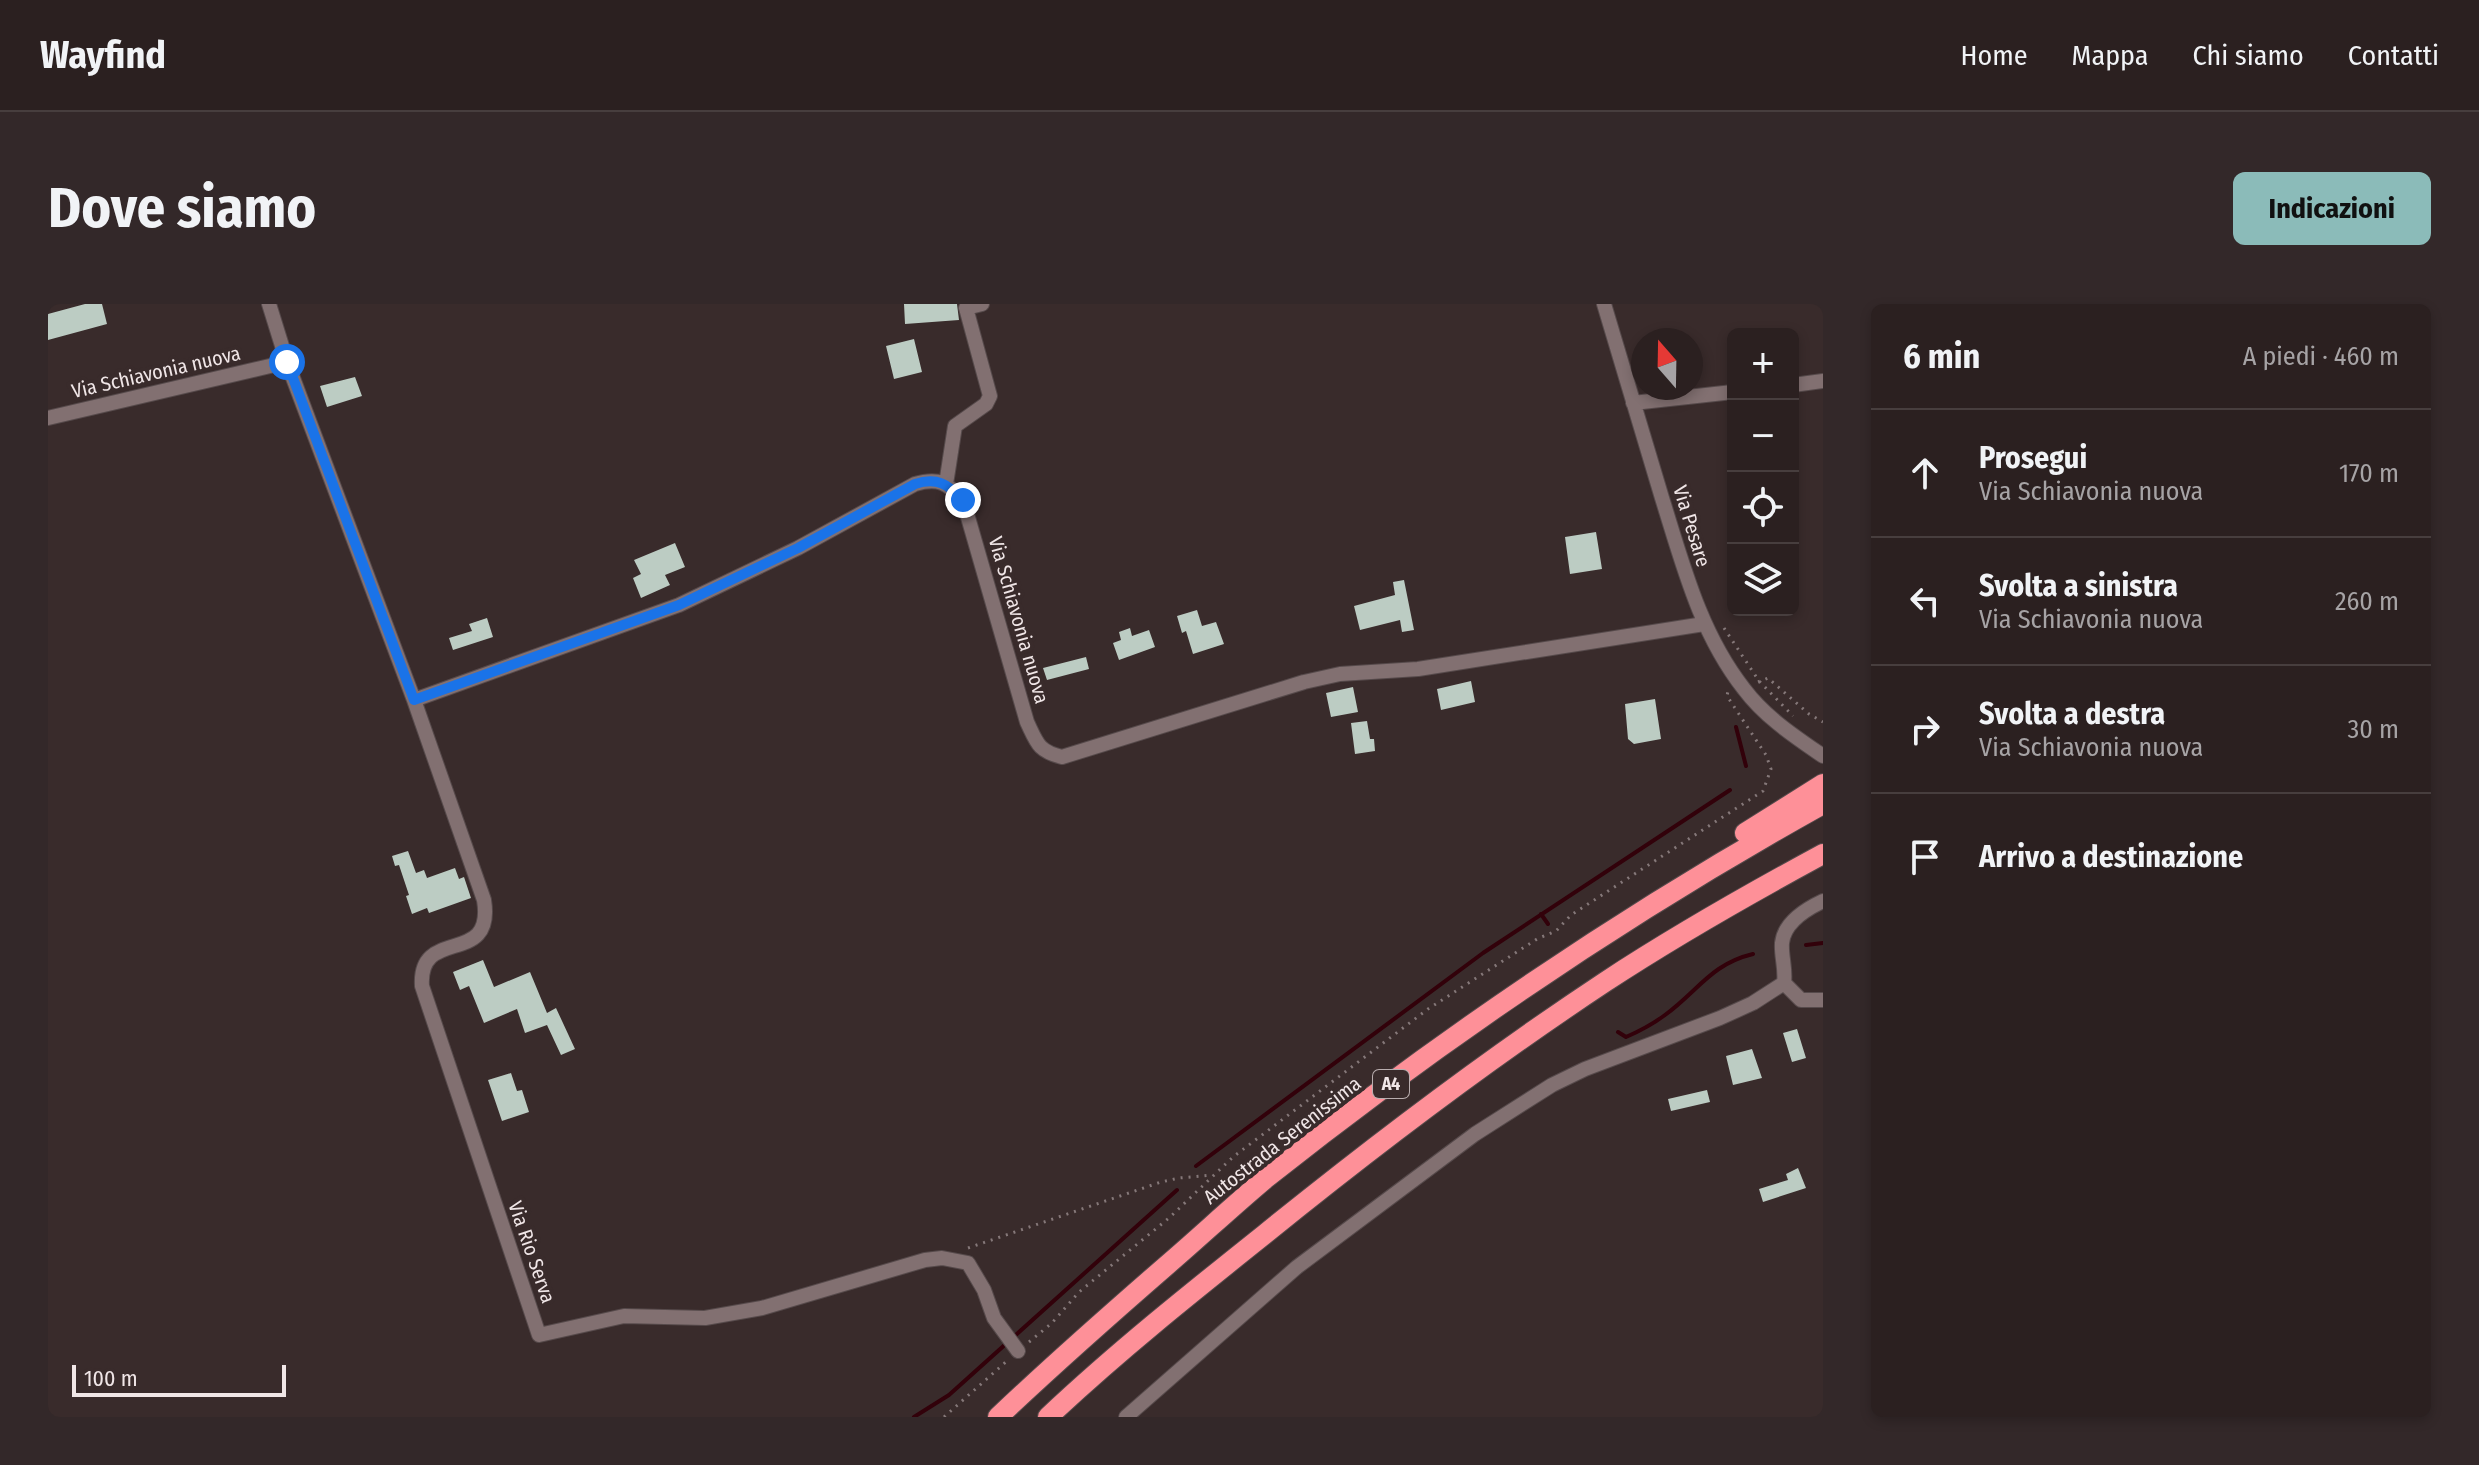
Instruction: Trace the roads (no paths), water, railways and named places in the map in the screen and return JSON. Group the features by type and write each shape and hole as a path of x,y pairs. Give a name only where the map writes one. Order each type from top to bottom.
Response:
{"highway":[{"path":"1602,937 1646,896 1823,784"},
{"name":"Autostrada Serenissima","path":"998,1417 1060,1358 1263,1181 1472,1024 1602,937 1823,804"},
{"name":"A4","path":"1048,1417 1169,1311 1364,1154 1443,1095 1592,991 1674,939 1823,854"},
{"path":"1674,939 1714,930 1823,869"}],"street":[{"path":"269,304 287,362 414,700 679,605 798,548 915,484 928,480 946,484 955,426 986,404 990,396 966,308 982,304"},
{"name":"Via Pesare","path":"1604,304 1687,579 1704,624 1745,690 1785,729 1823,756"},
{"name":"Via Schiavonia nuova","path":"48,418 287,362"},
{"path":"1799,384 1823,381"},
{"path":"1633,403 1727,393"},
{"name":"Via Schiavonia nuova","path":"946,484 963,500 1027,722 1037,744 1047,753 1062,757 1304,682 1340,674 1418,669 1704,624"},
{"name":"Via Rio Serva","path":"414,700 484,900 487,918 483,929 473,940 438,951 426,959 421,972 422,986 539,1335 624,1316 705,1318 762,1308 925,1260 957,1259 968,1263 984,1290 994,1318 1016,1348"},
{"path":"1823,901 1794,919 1782,942 1784,983 1801,1000 1823,1000"},
{"path":"1126,1417 1297,1267 1475,1134 1563,1079 1720,1018 1753,1003 1784,983"}],"waterway":[{"path":"1736,727 1746,766"},
{"path":"1196,1166 1483,953 1730,790"},
{"path":"1541,914 1548,924"},
{"path":"1806,945 1823,943"},
{"path":"1618,1032 1626,1037 1646,1027 1677,1006 1715,971 1753,954"},
{"path":"914,1417 949,1395 1177,1190"}]}
